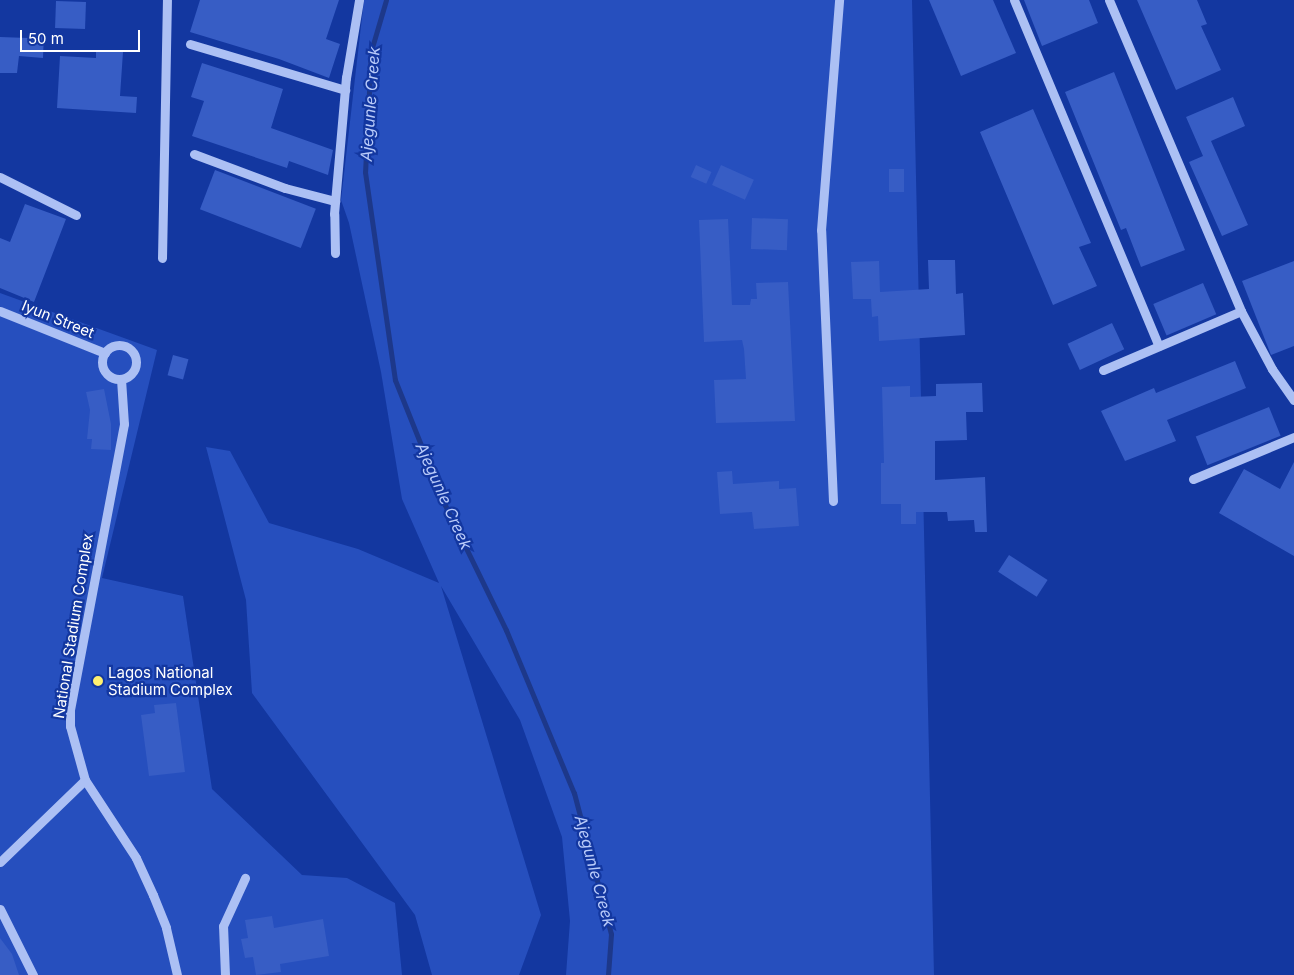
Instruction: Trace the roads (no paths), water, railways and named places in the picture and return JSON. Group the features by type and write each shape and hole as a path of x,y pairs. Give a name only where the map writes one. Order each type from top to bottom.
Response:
{"street":[{"path":"162,258 167,0"},
{"path":"335,253 335,202 345,90 359,0"},
{"path":"833,502 821,230 839,0"},
{"path":"1014,0 1159,346"},
{"path":"1109,0 1241,311 1263,354 1294,400"},
{"path":"190,44 345,90"},
{"path":"194,154 285,188 335,202"},
{"path":"0,177 76,214"},
{"name":"Iyun Street","path":"0,311 105,353"},
{"path":"1103,370 1241,311"},
{"path":"118,346 132,351 136,366 130,375 121,379 110,377 103,369 105,353 118,346"},
{"name":"National Stadium Complex","path":"121,379 124,424 70,710 75,755 85,780 136,858 166,928 178,975"},
{"path":"1193,479 1294,437"},
{"path":"0,862 85,780"},
{"path":"225,975 222,926 246,878"},
{"path":"0,910 33,975"}],"waterway":[{"name":"Ajegunle Creek","path":"386,0 371,51 365,172 395,380 445,505 506,630 574,793 611,934 608,975"}],"place":[{"name":"Lagos National Stadium Complex","path":"98,681"}]}
